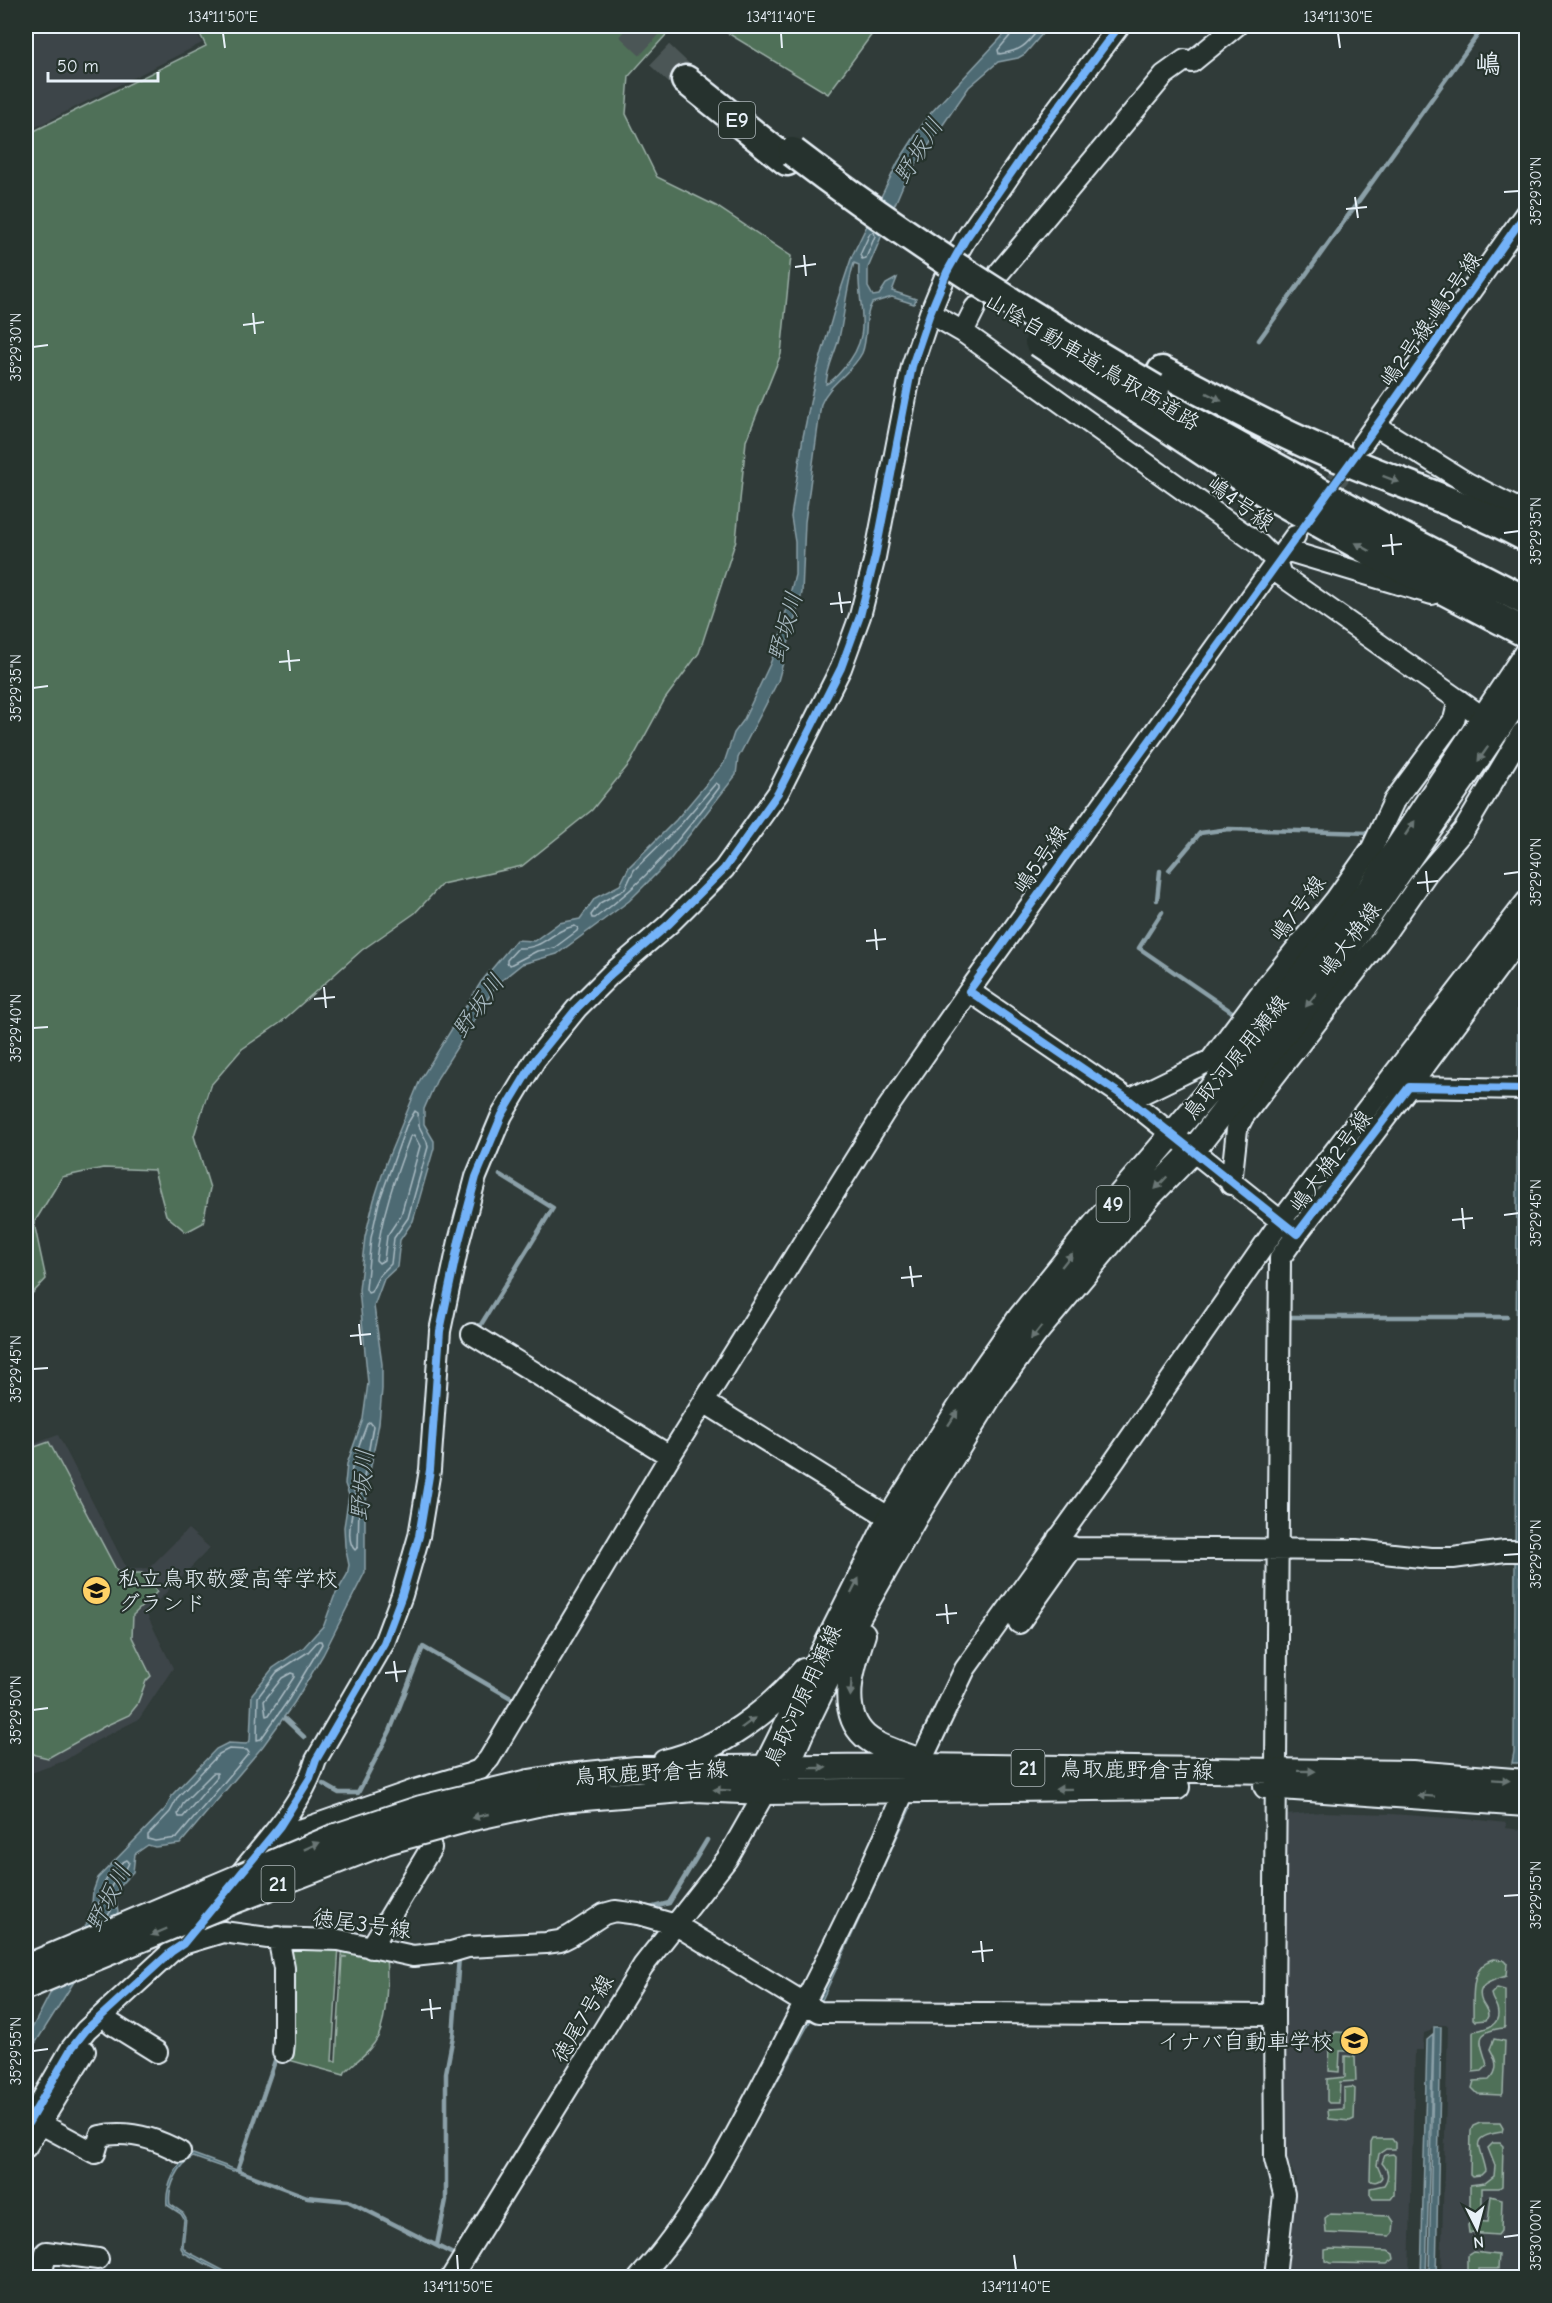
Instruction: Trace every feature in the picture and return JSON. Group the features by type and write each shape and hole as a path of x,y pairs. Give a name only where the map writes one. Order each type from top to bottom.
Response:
{"highway":[{"name":"E9","path":"691,74 790,156 866,211"},
{"path":"866,211 1056,316 1151,392 1265,492 1379,556 1527,601"},
{"path":"866,211 904,252 923,265 1151,392 1296,439 1493,519 1527,537"},
{"path":"1504,593 1527,633"}],"main road":[{"name":"鳥取河原用瀬線","path":"1509,727 1527,654"},
{"name":"鳥取河原用瀬線","path":"772,1776 822,1651 890,1518 983,1371 1020,1318 1098,1221 1182,1144 1319,989 1509,727 1527,688"},
{"name":"鳥取河原用瀬線","path":"772,1776 883,1572 996,1386 1035,1334 1150,1195 1182,1144"},
{"path":"883,1572 853,1665 850,1707 857,1727 865,1736 894,1752 930,1764"},
{"path":"636,1769 688,1755 720,1742 737,1732 789,1688 822,1651"},
{"name":"鳥取鹿野倉吉線","path":"26,1967 333,1837 421,1808 533,1793 571,1799 692,1789 772,1776 930,1764 1160,1771 1276,1778 1527,1804"},
{"name":"鳥取鹿野倉吉線","path":"26,1988 238,1900 386,1842 473,1818 533,1793 560,1777 636,1769 772,1776 904,1791 1412,1773 1527,1782"}],"street":[{"path":"26,2147 33,2126 71,2049 86,2030 171,1952 183,1944 280,1826 310,1778 316,1760 384,1643 402,1595 419,1536 430,1470 440,1331 456,1252 476,1177 502,1115 534,1060 577,1008 611,974 669,924 724,868 783,784 841,668 860,616 875,557 912,366 947,272 964,240 1034,140 1119,26"},
{"path":"999,273 1164,75 1185,60 1192,62 1236,26"},
{"name":"嶋2号線;嶋5号線","path":"1362,444 1527,213"},
{"path":"963,332 975,308"},
{"name":"嶋4号線","path":"930,313 963,332 1260,545 1286,549 1281,575 1459,700 1509,727"},
{"path":"1376,426 1467,483 1527,513"},
{"path":"1286,549 1504,593"},
{"name":"嶋5号線","path":"271,1836 306,1828 469,1774 479,1770 489,1760 670,1456 884,1113 1286,549"},
{"name":"嶋7号線","path":"1129,1100 1211,1060 1336,899 1372,848 1394,801 1454,720 1459,700"},
{"name":"嶋大桷線","path":"1232,1184 1237,1129 1243,1117 1384,935 1427,873 1464,830 1509,727"},
{"path":"1019,1623 1066,1543 1281,1221 1527,902"},
{"name":"嶋大桷2号線","path":"1182,1144 1297,1234 1527,930"},
{"path":"969,991 1129,1100 1182,1144"},
{"path":"1409,1087 1527,1089"},
{"path":"1275,2277 1284,2194 1275,2159 1274,2015 1280,1258 1297,1234"},
{"path":"472,1334 670,1456"},
{"path":"704,1402 890,1518"},
{"path":"1066,1543 1279,1550 1356,1550 1430,1558 1527,1551"},
{"path":"930,1764 965,1669 1066,1543"},
{"name":"徳尾7号線","path":"451,2277 643,1966 727,1859 772,1776"},
{"path":"371,1948 431,1848 415,1790"},
{"path":"639,2277 681,2226 705,2188 805,2005 904,1791"},
{"name":"徳尾3号線","path":"183,1944 223,1932 278,1938 339,1940 413,1956 451,1952 468,1947 546,1943 570,1936 604,1914 615,1911 638,1914 676,1925 805,2005 819,2012 831,2014 1274,2015"},
{"path":"278,1938 284,1968 283,2052"},
{"path":"33,2126 87,2049 178,1958 183,1944"},
{"path":"112,2024 156,2052"},
{"path":"33,2126 96,2153 100,2136 114,2133 141,2136 161,2142 180,2152"},
{"path":"41,2277 46,2252 98,2259"}],"shaded area":[{"path":"26,26 193,26 202,43 26,132"},
{"name":"私立鳥取敬愛高等学校 グランド","path":"58,1435 127,1569 149,1568 188,1529 210,1548 146,1613 173,1668 139,1719 96,1741 64,1761 26,1775 26,1447"},
{"name":"イナバ自動車学校","path":"1322,1812 1478,1820 1507,1823 1506,1828 1521,1830 1523,1825 1526,1826 1526,2277 1441,2277 1448,2027 1435,2025 1430,2031 1424,2033 1423,2050 1415,2050 1409,2277 1285,2277 1296,2179 1284,2153 1286,1815"}],"green space":[{"path":"196,26 674,26 629,76 626,114 657,177 716,206 791,256 781,354 746,441 736,540 699,653 665,699 630,763 592,810 522,866 442,884 415,913 362,950 280,1023 242,1049 210,1086 194,1136 210,1188 203,1223 186,1232 166,1215 154,1170 103,1168 62,1177 34,1223 46,1279 26,1300 26,135 206,46"},
{"path":"716,26 878,26 828,94"},
{"name":"私立鳥取敬愛高等学校 グランド","path":"49,1442 118,1573 142,1573 157,1592 133,1615 132,1637 151,1676 146,1681 137,1705 129,1715 48,1758 26,1750 26,1450"},
{"path":"283,1942 339,1945 332,2061 336,2061 342,1957 347,1957 342,1956 343,1946 386,1957 386,1998 381,2029 371,2047 344,2075 285,2059"},
{"path":"1494,1959 1504,1960 1507,1963 1506,1976 1483,1986 1480,1996 1488,2016 1486,2020 1475,2021 1473,2019 1473,1993 1476,1976 1486,1963"},
{"path":"1497,1988 1505,1990 1505,2026 1486,2033 1482,2037 1487,2066 1482,2071 1473,2072 1473,2033 1495,2022 1498,2014 1491,1994"},
{"path":"1336,2032 1354,2035 1356,2048 1353,2051 1340,2051 1339,2072 1329,2071 1330,2038"},
{"path":"1494,2039 1505,2041 1503,2093 1501,2095 1478,2094 1472,2088 1474,2081 1489,2080 1495,2072 1495,2061 1490,2049"},
{"path":"1345,2056 1355,2057 1356,2081 1340,2082 1339,2103 1329,2103 1327,2101 1327,2079 1345,2077"},
{"path":"1344,2088 1355,2089 1354,2119 1350,2121 1329,2119 1328,2110 1344,2109"},
{"path":"1480,2123 1500,2123 1503,2128 1502,2132 1491,2134 1480,2140 1478,2144 1485,2171 1481,2175 1472,2176 1470,2174 1471,2130 1473,2126"},
{"path":"1373,2139 1392,2139 1395,2143 1395,2149 1386,2149 1379,2154 1377,2165 1382,2177 1375,2182 1370,2180"},
{"path":"1493,2143 1500,2143 1503,2146 1502,2186 1482,2188 1482,2211 1470,2212 1470,2185 1485,2183 1494,2176 1495,2166 1488,2148"},
{"path":"1385,2155 1395,2156 1394,2195 1391,2199 1373,2199 1370,2188 1384,2185 1388,2176 1382,2163"},
{"path":"1491,2196 1502,2199 1501,2231 1498,2235 1469,2233 1468,2225 1471,2221 1488,2222"},
{"path":"1330,2214 1390,2216 1394,2222 1393,2233 1390,2236 1326,2233 1325,2218"},
{"path":"1325,2250 1388,2251 1393,2254 1394,2259 1387,2264 1330,2263 1325,2261"},
{"path":"1473,2252 1499,2255 1498,2269 1479,2269 1479,2277 1467,2277 1467,2256"}],"water":[{"name":"野坂川","path":"1012,26 1049,26 1025,54 1018,58 998,62 969,87 906,178 868,268 868,287 873,296 879,295 886,284 897,278 892,291 916,299 914,304 892,297 872,303 862,353 829,390 821,404 805,522 802,593 778,681 738,758 736,775 669,861 629,901 557,954 522,964 497,984 438,1077 424,1109 424,1124 434,1141 434,1148 413,1221 400,1240 397,1267 384,1279 374,1306 382,1364 382,1389 365,1512 365,1572 323,1655 294,1703 263,1746 180,1844 155,1847 148,1845 135,1854 133,1872 118,1889 116,1899 118,1912 26,2058 26,2040 91,1915 93,1892 98,1878 166,1808 173,1794 216,1749 228,1743 246,1744 250,1740 252,1694 273,1668 304,1647 324,1625 334,1597 347,1575 349,1565 344,1527 349,1495 345,1484 347,1464 363,1419 368,1383 359,1290 365,1237 386,1163 420,1080 481,982 516,940 534,941 559,923 580,919 595,898 620,885 629,867 676,820 724,763 734,733 743,721 770,664 783,629 795,575 795,542 791,517 803,437 816,374 837,301 852,256 898,162 928,116","holes":["854,263 859,265 862,319 859,343 843,369 826,384 829,366 839,338 851,272"]},
{"path":"1523,948 1522,1076 1526,1077 1526,1080 1522,1080 1520,1763 1512,1763 1514,1752 1518,1006 1519,951"},
{"path":"904,1809 910,1809 823,1998 707,2209 679,2248 654,2277 646,2278"},
{"path":"1434,2027 1441,2027 1436,2277 1429,2278"},
{"path":"1433,2035 1426,2277 1421,2278 1427,2040"},
{"path":"193,2154 237,2170 233,2171 193,2157 183,2165 170,2191 170,2204 186,2218 183,2247 186,2251 230,2274 231,2277 184,2253 181,2248 184,2219 181,2214 167,2205 168,2191 173,2176 181,2163"}],"waterway":[{"path":"1259,340 1484,26"},
{"path":"1169,870 1200,833 1229,829 1369,833 1372,829"},
{"path":"1157,900 1160,871"},
{"path":"1162,912 1139,948 1235,1014 1234,1016"},
{"path":"477,1331 553,1208 500,1175"},
{"path":"1291,1317 1507,1317"},
{"path":"323,1784 339,1793 358,1793 390,1731 423,1647 516,1701"},
{"path":"285,1719 304,1737"},
{"path":"650,1908 669,1903 707,1840"},
{"path":"437,2245 446,2200 446,2073 453,2036 459,1957"},
{"path":"238,2169 277,2055"},
{"path":"239,2171 307,2197 348,2201 451,2253"}],"tunnel":[{"path":"629,26 686,80"},
{"path":"1318,505 1356,454"}],"cycle path":[{"path":"26,2127 71,2049 86,2030 171,1952 183,1944 280,1826 310,1778 316,1760 384,1643 402,1595 419,1536 430,1470 440,1331 459,1241 476,1177 502,1115 535,1060 577,1008 611,974 669,924 724,869 778,793 841,668 860,616 875,557 912,366 947,272 965,240 1034,140 1119,26"},
{"path":"1526,213 1385,414 969,991 1129,1100 1297,1234 1409,1087 1526,1089"}],"place":[{"name":"私立鳥取敬愛高等学校 グランド","path":"97,1591"},
{"name":"イナバ自動車学校","path":"1354,2041"}],"district":[{"name":"嶋","path":"1488,64"}]}
